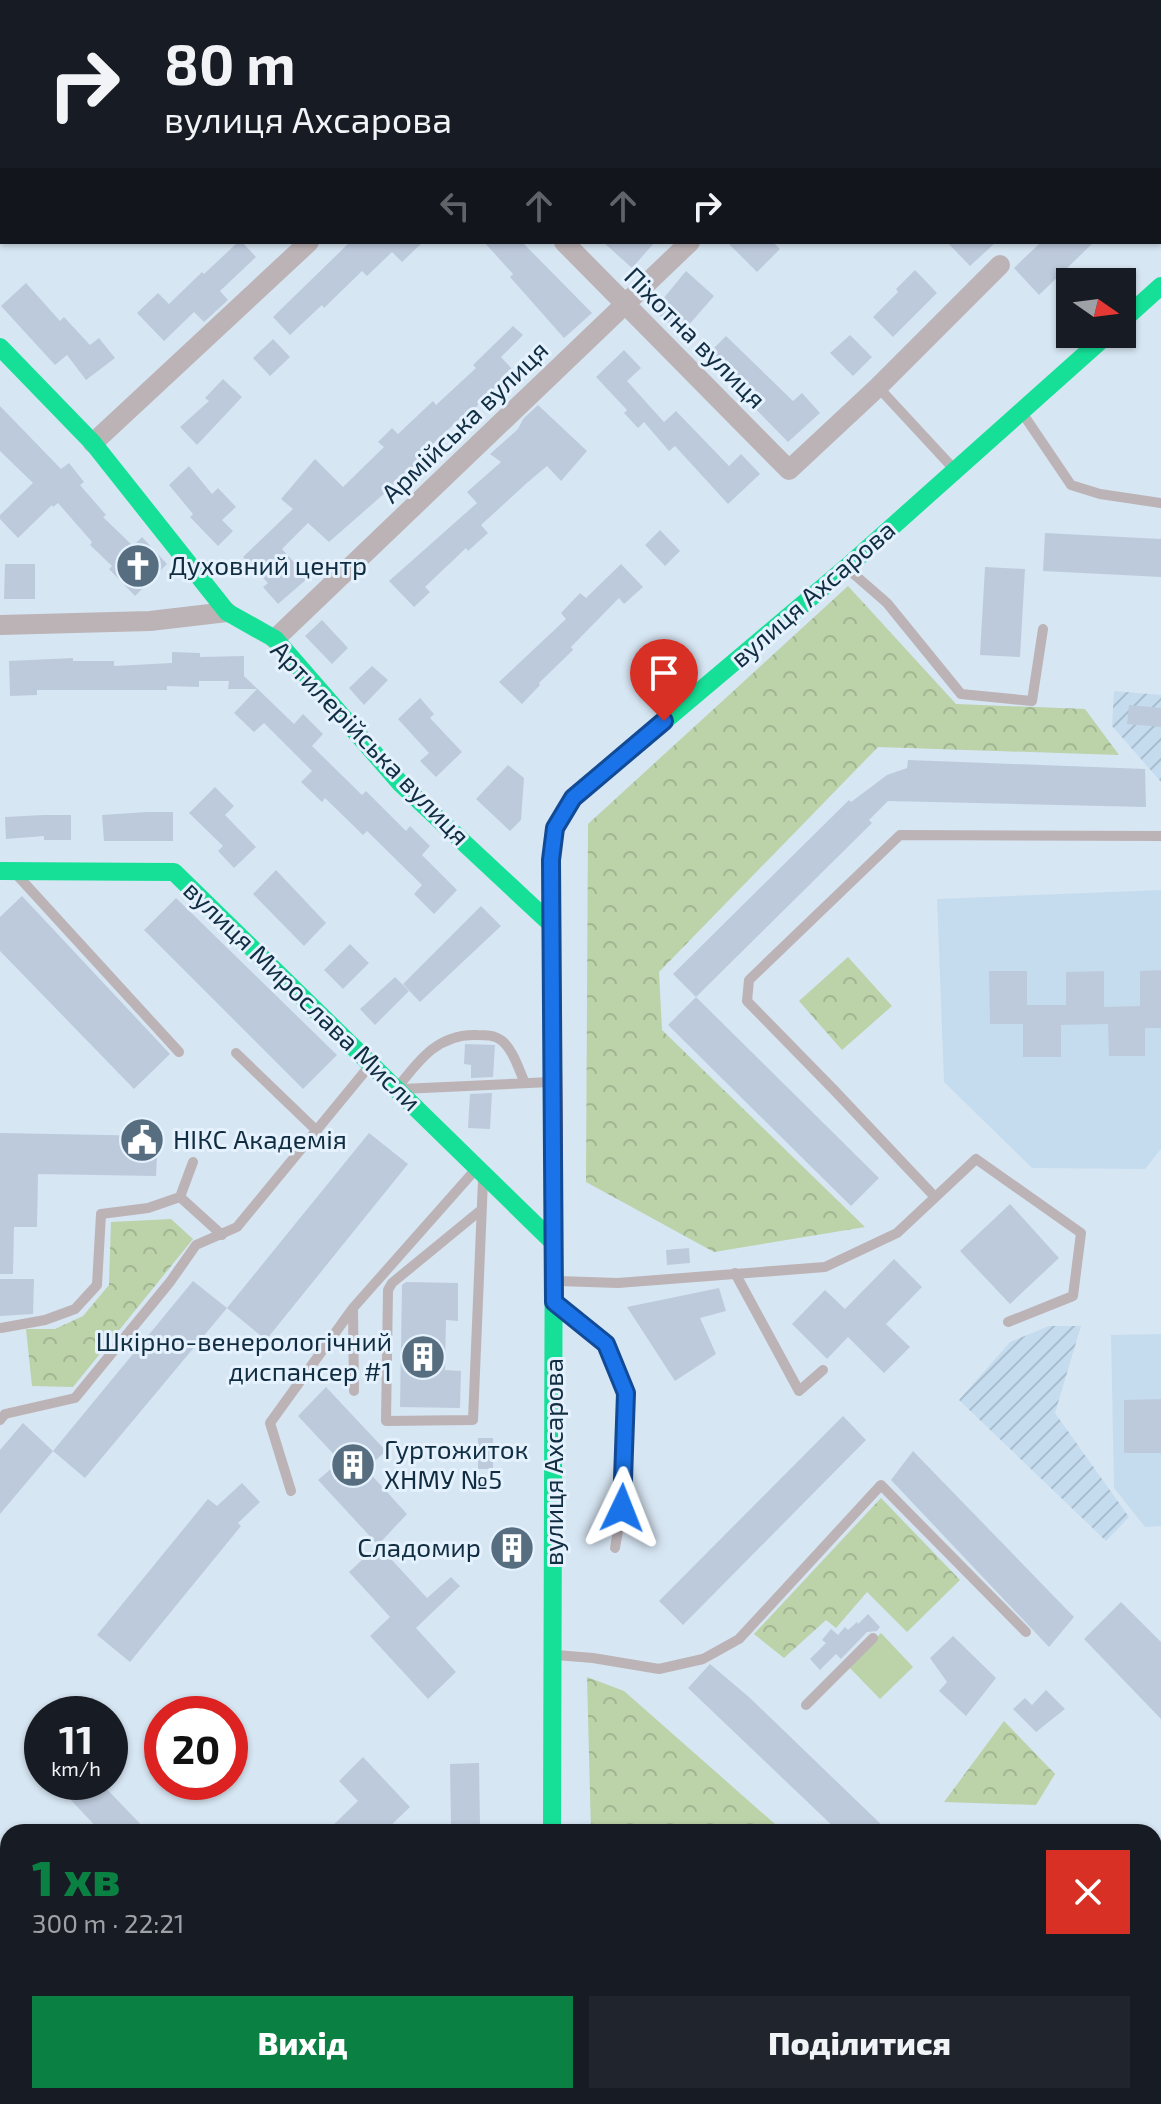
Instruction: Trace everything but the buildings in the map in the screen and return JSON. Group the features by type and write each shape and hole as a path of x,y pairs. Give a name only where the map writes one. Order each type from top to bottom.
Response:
{"street":[{"path":"93,443 307,244"},
{"name":"Піхотна вулиця","path":"566,244 789,470 878,387"},
{"name":"Армійська вулиця","path":"275,639 688,244"},
{"path":"878,387 1000,265"},
{"path":"1136,308 1161,286"},
{"name":"Артилерійська вулиця","path":"0,347 93,443 227,612 275,639 401,784 551,924"},
{"name":"вулиця Ахсарова","path":"552,1824 554,1243 551,860 555,828 573,798 847,567 1092,348"},
{"path":"0,625 150,621 227,612"},
{"name":"вулиця Мирослава Мисли","path":"7,871 174,872 554,1243"}],"lane":[{"path":"878,387 955,470"},
{"path":"1021,411 1071,485 1100,494 1161,503"},
{"path":"847,567 887,603 961,694 1032,701 1043,629"},
{"path":"935,1197 747,1001 749,980 900,835 1161,836"},
{"path":"7,871 179,1052"},
{"path":"397,1089 423,1055 446,1040 466,1034 493,1036 504,1042 525,1083"},
{"path":"236,1053 317,1131"},
{"path":"0,1420 5,1414 75,1398 170,1282 196,1245 237,1227 372,1063"},
{"path":"397,1089 552,1082"},
{"path":"554,1281 618,1283 825,1267 897,1233 976,1159 1081,1233 1073,1296 1008,1322"},
{"path":"180,1197 193,1162"},
{"path":"480,1170 481,1210 473,1420 386,1421 388,1290 392,1283 481,1210"},
{"path":"291,1491 270,1423 353,1308 480,1170"},
{"path":"180,1197 222,1235"},
{"path":"0,1328 45,1320 75,1309 97,1285 101,1214 148,1208 180,1197"},
{"path":"735,1273 799,1391 823,1370"},
{"path":"554,1302 606,1344 626,1393 622,1508 615,1548"},
{"path":"353,1308 354,1391"},
{"path":"554,1655 659,1669 703,1659 739,1639 881,1485 1026,1632"},
{"path":"806,1705 873,1638"}],"shaded area":[{"path":"1114,691 1161,695 1161,782 1112,726"},
{"path":"1161,890 1161,1149 1145,1169 1032,1168 944,1082 937,899"},
{"path":"1049,1326 1081,1326 1055,1413 1129,1517 1106,1541 959,1400 1010,1342"},
{"path":"1161,1334 1161,1526 1145,1527 1114,1488 1111,1335"}],"green space":[{"path":"848,586 956,704 1085,709 1119,755 878,747 659,972 662,1030 865,1227 714,1252 586,1182 588,824"},
{"path":"848,957 892,1006 842,1050 799,1001"},
{"path":"171,1219 193,1239 73,1387 32,1386 26,1329 55,1329 83,1316 109,1285 111,1222"},
{"path":"881,1498 960,1580 907,1632 867,1592 836,1628 826,1620 784,1658 754,1634"},
{"path":"881,1633 913,1667 880,1699 848,1666"},
{"path":"587,1677 624,1691 775,1824 591,1824"},
{"path":"1004,1721 1055,1774 1036,1805 944,1802"}],"traffic: fast":[{"path":"1136,308 1161,286"},
{"path":"0,347 93,443 227,612 275,639 401,784 551,924"},
{"path":"552,972 551,860 555,828 573,798 847,567 1092,348"},
{"path":"0,871 174,872 554,1243"},
{"path":"552,1824 554,1166"}],"traffic: jam":[{"path":"552,972 554,1166"}],"place":[{"name":"Духовний центр","path":"138,566"},
{"name":"НІКС Академія","path":"142,1140"},
{"name":"Шкірно-венерологічний диспансер #1","path":"423,1357"},
{"name":"Гуртожиток ХНМУ №5","path":"353,1465"},
{"name":"Сладомир","path":"512,1548"}],"route":[{"path":"622,1508 626,1393 606,1344 554,1302 551,860 555,828 573,798 664,721"}]}
